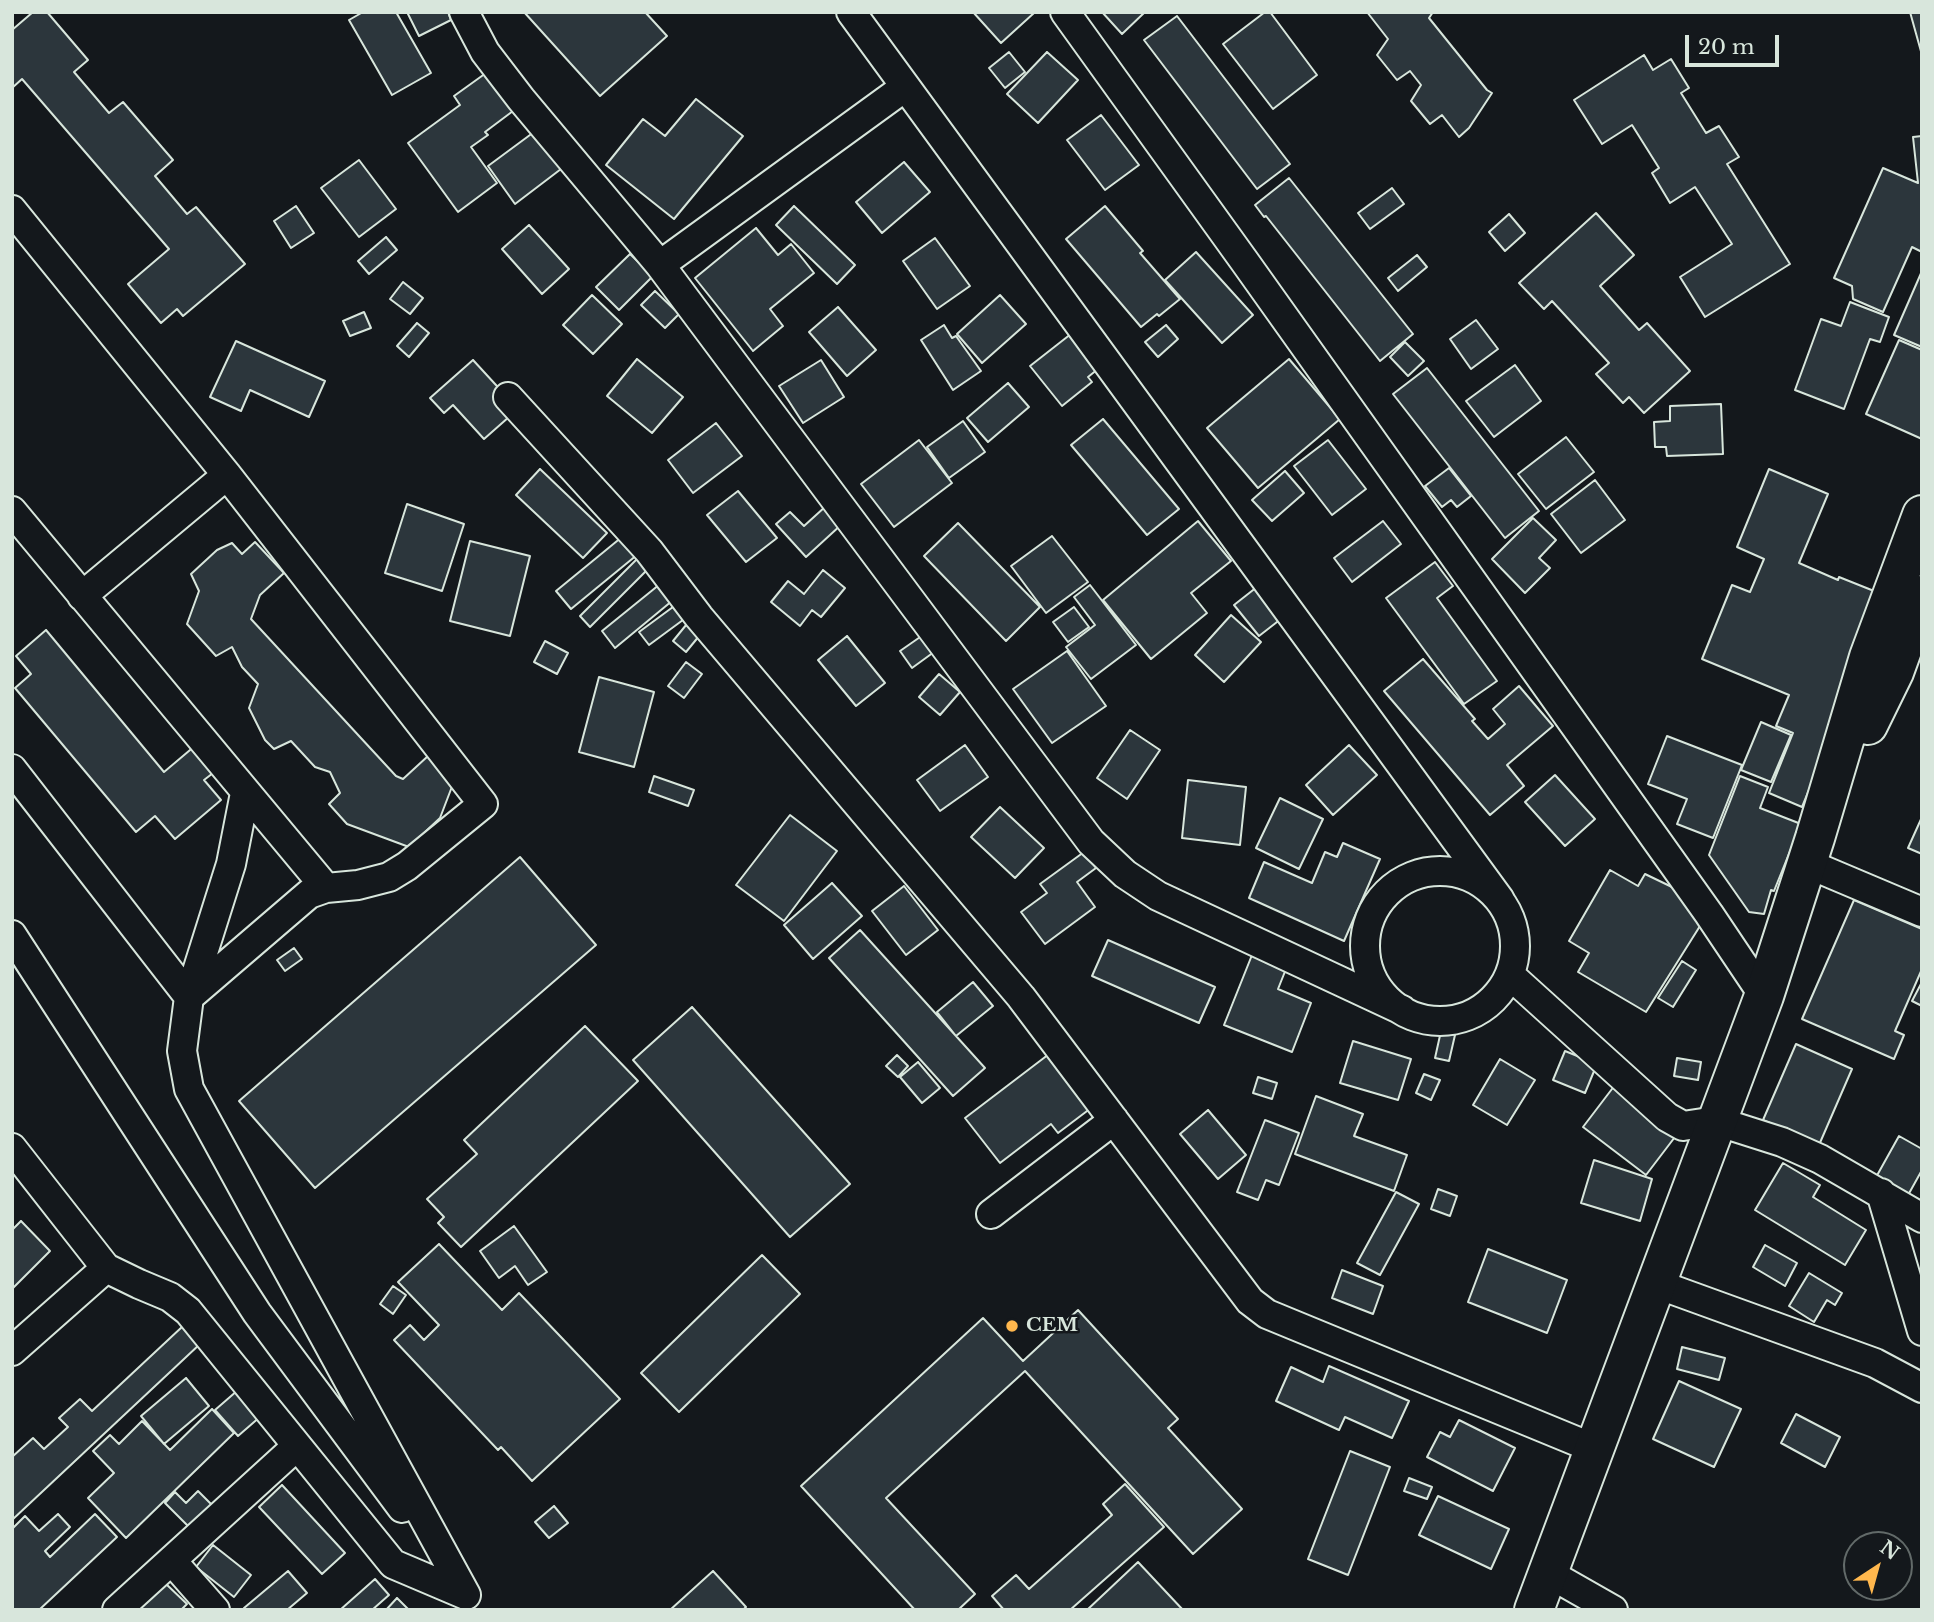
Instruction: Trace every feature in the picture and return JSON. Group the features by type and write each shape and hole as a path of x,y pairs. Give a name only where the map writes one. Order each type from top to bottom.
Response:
{"main road":[{"path":"1534,1610 1764,996 1869,657 1922,514"},
{"path":"1810,850 1894,672 1922,594"}],"street":[{"path":"464,12 485,52 660,265 1091,842 1125,874 1158,896 1402,1010 1427,1020 1453,1021 1477,1012 1496,997 1510,975 1516,949 1512,923 1500,900 851,12"},
{"path":"1065,12 1701,903 1764,996"},
{"path":"660,265 905,87"},
{"path":"12,210 227,475 484,804 407,866 389,877 358,885 326,888 309,894 189,997"},
{"path":"508,397 649,551 699,617 1021,998 1250,1301 1267,1314 1594,1448"},
{"path":"82,596 227,475"},
{"path":"12,511 326,888"},
{"path":"12,769 189,997"},
{"path":"245,793 231,864 189,997 182,1051 189,1089 465,1605"},
{"path":"1810,850 1922,912"},
{"path":"1402,1010 1379,990 1368,967 1365,940 1371,915 1386,894 1407,878 1432,871 1458,873 1471,878 1483,884 1500,900"},
{"path":"12,935 257,1313 465,1605"},
{"path":"1510,975 1667,1117 1683,1126 1716,1121 1782,1142 1820,1159 1922,1218"},
{"path":"991,1214 1114,1120"},
{"path":"12,1148 106,1268 170,1297 188,1311 393,1564 465,1605"},
{"path":"1881,1193 1922,1331"},
{"path":"12,1350 106,1268"},
{"path":"1657,1284 1875,1363 1922,1388"},
{"path":"117,1610 297,1446"},
{"path":"172,1561 215,1610"},
{"path":"1548,1573 1613,1610"}],"building":[{"path":"33,12 47,12 88,60 74,72 109,113 123,102 173,160 155,176 187,214 196,207 245,264 183,316 177,309 161,323 128,284 169,249 22,79 12,88 12,30"},
{"path":"363,12 396,12 431,73 392,95 349,20"},
{"path":"407,12 448,12 451,20 419,36"},
{"path":"524,12 645,12 667,36 600,96"},
{"path":"973,12 1033,12 1034,13 1001,43"},
{"path":"1102,12 1145,12 1122,34"},
{"path":"1265,12 1270,12 1317,75 1273,109 1223,44"},
{"path":"1367,12 1433,12 1429,18 1492,93 1469,128 1459,137 1442,115 1430,124 1411,101 1421,85 1410,71 1397,80 1377,55 1388,39"},
{"path":"1910,12 1922,12 1922,55"},
{"path":"1177,16 1290,164 1257,189 1144,40"},
{"path":"1009,52 1025,72 1005,88 989,68"},
{"path":"1047,52 1078,80 1038,123 1007,94"},
{"path":"1644,55 1653,70 1671,59 1689,88 1681,93 1706,133 1719,126 1739,157 1727,164 1790,264 1705,317 1680,277 1732,244 1695,187 1670,203 1652,173 1659,168 1632,125 1602,144 1574,100"},
{"path":"486,73 513,111 485,132 488,135 471,147 497,183 458,212 408,143 460,105 454,96"},
{"path":"696,99 743,136 674,219 606,165 643,119 665,136"},
{"path":"1101,115 1139,165 1105,190 1067,140"},
{"path":"534,132 561,169 515,204 488,166"},
{"path":"1922,136 1922,252 1912,247 1883,312 1853,299 1852,286 1834,278 1883,168 1918,183 1913,137"},
{"path":"359,160 396,209 359,237 321,188"},
{"path":"904,162 930,192 882,233 856,202"},
{"path":"1289,178 1413,334 1380,361 1255,205"},
{"path":"1392,188 1404,204 1370,229 1358,213"},
{"path":"296,206 314,233 291,248 274,221"},
{"path":"794,206 855,265 837,284 776,225"},
{"path":"1105,206 1143,251 1140,253 1180,299 1141,327 1066,239"},
{"path":"1596,213 1634,255 1600,286 1639,330 1647,323 1690,371 1644,413 1629,397 1623,403 1596,374 1609,363 1552,301 1544,309 1519,283"},
{"path":"1509,214 1525,233 1505,251 1489,232"},
{"path":"529,225 569,269 542,294 502,249"},
{"path":"756,228 778,255 791,244 814,273 770,309 783,326 753,351 695,278"},
{"path":"386,237 397,250 369,274 358,261"},
{"path":"935,238 970,286 937,309 903,261"},
{"path":"1196,252 1253,315 1222,343 1165,280"},
{"path":"630,254 653,276 619,310 596,287"},
{"path":"1417,255 1427,267 1398,291 1388,278"},
{"path":"1922,271 1922,347 1894,335"},
{"path":"403,282 423,298 410,314 390,299"},
{"path":"655,291 679,314 665,328 641,305"},
{"path":"592,295 622,324 593,354 563,325"},
{"path":"1000,295 1026,324 982,363 957,334"},
{"path":"1850,302 1889,317 1880,342 1870,339 1844,409 1795,390 1821,319 1841,326"},
{"path":"838,307 876,350 847,376 809,332"},
{"path":"364,312 371,328 350,336 343,321"},
{"path":"1476,320 1498,349 1471,369 1450,339"},
{"path":"417,323 429,333 409,357 397,346"},
{"path":"944,325 952,338 956,336 981,371 953,390 921,340"},
{"path":"1166,325 1178,339 1158,357 1145,342"},
{"path":"1076,330 1103,365 1088,377 1092,382 1062,406 1030,366"},
{"path":"1899,340 1922,350 1922,439 1866,414"},
{"path":"236,341 325,381 309,417 250,390 241,411 210,397"},
{"path":"1405,342 1424,361 1408,376 1390,357"},
{"path":"637,359 683,397 652,433 607,396"},
{"path":"1289,359 1340,419 1258,488 1207,428"},
{"path":"473,360 518,409 484,439 453,405 444,413 430,398"},
{"path":"821,360 844,397 803,423 779,386"},
{"path":"1515,365 1541,401 1494,437 1466,401"},
{"path":"1427,368 1539,511 1505,538 1393,394"},
{"path":"1008,383 1029,407 988,442 967,418"},
{"path":"1721,404 1723,454 1667,456 1666,447 1655,447 1654,422 1670,421 1670,406"},
{"path":"1103,419 1179,509 1147,535 1071,445"},
{"path":"963,421 985,452 949,478 927,447"},
{"path":"716,423 742,456 693,493 668,460"},
{"path":"1566,437 1594,472 1546,509 1518,474"},
{"path":"919,440 952,483 894,527 861,484"},
{"path":"1328,440 1366,489 1332,515 1294,466"},
{"path":"1449,468 1471,496 1457,507 1451,500 1442,507 1425,486"},
{"path":"540,469 607,533 583,558 516,495"},
{"path":"1769,469 1828,494 1799,563 1838,580 1839,577 1889,597 1802,807 1769,793 1793,733 1776,726 1789,695 1702,659 1732,585 1750,592 1764,559 1737,547"},
{"path":"1285,471 1304,493 1272,521 1252,500"},
{"path":"1595,480 1625,520 1581,553 1551,514"},
{"path":"738,491 777,538 746,562 707,515"},
{"path":"407,504 464,524 442,591 385,573"},
{"path":"826,506 842,524 806,557 776,524 790,512 804,526"},
{"path":"1533,518 1556,540 1539,558 1550,568 1525,593 1492,559"},
{"path":"1198,521 1231,561 1191,593 1207,613 1151,659 1103,600"},
{"path":"1383,521 1401,544 1352,582 1334,558"},
{"path":"958,523 1040,607 1006,641 924,556"},
{"path":"628,532 643,550 571,609 556,591"},
{"path":"1052,536 1088,582 1046,613 1011,566"},
{"path":"470,541 530,556 510,636 450,621"},
{"path":"255,542 284,573 260,595 251,619 396,776 403,779 428,756 453,784 440,818 409,847 347,824 329,804 340,793 330,772 315,767 291,741 274,749 265,740 249,708 258,684 242,667 232,647 216,656 187,624 199,591 191,574 217,550 232,543 242,554"},
{"path":"643,553 653,564 590,627 580,616"},
{"path":"1435,562 1453,586 1437,598 1497,681 1464,704 1386,598"},
{"path":"823,570 845,588 821,617 812,610 800,626 771,602 788,581 804,594"},
{"path":"665,580 678,596 615,648 602,631"},
{"path":"1262,583 1286,615 1259,636 1234,605"},
{"path":"1090,585 1136,645 1091,679 1066,647 1095,625 1074,597"},
{"path":"677,604 687,617 649,645 639,632"},
{"path":"1074,607 1089,627 1068,642 1053,622"},
{"path":"1231,615 1261,642 1224,682 1195,655"},
{"path":"691,619 704,630 686,652 673,641"},
{"path":"46,630 164,772 196,745 217,770 204,780 221,800 175,839 155,816 136,832 15,688 31,674 16,656"},
{"path":"923,635 934,652 912,668 900,651"},
{"path":"847,636 885,683 856,706 818,660"},
{"path":"545,641 568,653 557,674 534,662"},
{"path":"1067,651 1106,706 1052,743 1013,689"},
{"path":"1423,659 1475,719 1472,721 1488,739 1505,724 1493,709 1519,686 1553,726 1507,765 1524,786 1490,815 1384,691"},
{"path":"686,662 702,674 684,698 668,686"},
{"path":"939,674 960,692 940,715 919,697"},
{"path":"599,677 654,692 634,767 579,752"},
{"path":"1761,722 1791,735 1771,782 1741,770"},
{"path":"1130,730 1160,750 1127,799 1097,778"},
{"path":"1667,736 1742,765 1713,838 1677,824 1687,799 1648,784"},
{"path":"965,745 988,777 940,811 917,780"},
{"path":"1349,745 1377,775 1333,815 1306,785"},
{"path":"1555,775 1595,819 1565,846 1525,802"},
{"path":"654,776 694,790 688,806 649,792"},
{"path":"1740,776 1768,787 1760,808 1801,824 1774,891 1771,890 1764,914 1749,912 1709,855"},
{"path":"1188,780 1246,787 1240,845 1182,838"},
{"path":"1280,798 1323,819 1299,869 1256,848"},
{"path":"1000,807 1044,848 1015,878 971,837"},
{"path":"790,815 837,851 784,921 736,885"},
{"path":"1922,817 1922,854 1908,848"},
{"path":"1343,843 1380,859 1344,941 1249,898 1264,862 1312,883 1325,852 1337,857"},
{"path":"1084,852 1096,868 1077,882 1095,907 1045,944 1021,912 1047,893 1040,884"},
{"path":"520,857 596,945 315,1188 239,1101"},
{"path":"1610,870 1638,886 1645,874 1674,888 1700,926 1646,1012 1578,972 1589,953 1569,941"},
{"path":"832,883 862,916 813,959 784,925"},
{"path":"904,886 938,930 906,955 872,911"},
{"path":"1854,900 1922,929 1922,969 1895,1031 1904,1035 1894,1059 1802,1019"},
{"path":"860,930 985,1068 953,1096 829,958"},
{"path":"1108,940 1215,987 1199,1023 1092,976"},
{"path":"294,948 302,959 285,971 277,960"},
{"path":"1252,955 1286,969 1278,989 1311,1003 1292,1052 1224,1025"},
{"path":"1682,961 1696,970 1673,1007 1658,998"},
{"path":"973,982 993,1006 956,1036 937,1012"},
{"path":"1922,982 1922,1006 1912,1001"},
{"path":"692,1007 850,1184 790,1237 633,1060"},
{"path":"585,1026 638,1081 461,1247 438,1223 444,1217 427,1199 477,1154 464,1140"},
{"path":"1441,1031 1455,1035 1449,1061 1435,1058"},
{"path":"1353,1041 1411,1059 1398,1100 1340,1083"},
{"path":"1796,1044 1852,1069 1819,1145 1763,1120"},
{"path":"1053,1051 1095,1105 1058,1133 1051,1124 1000,1163 965,1118"},
{"path":"1565,1051 1597,1064 1585,1093 1553,1080"},
{"path":"897,1055 908,1066 898,1077 886,1066"},
{"path":"1677,1058 1701,1062 1698,1080 1674,1076"},
{"path":"1500,1059 1535,1080 1507,1125 1473,1105"},
{"path":"918,1062 940,1088 922,1103 900,1077"},
{"path":"1424,1074 1440,1080 1431,1100 1416,1093"},
{"path":"1258,1077 1277,1083 1272,1099 1253,1093"},
{"path":"1615,1085 1678,1133 1646,1175 1583,1127"},
{"path":"1316,1096 1363,1114 1354,1136 1407,1155 1394,1191 1295,1154"},
{"path":"1208,1110 1246,1155 1218,1179 1180,1134"},
{"path":"1265,1120 1299,1133 1279,1185 1266,1180 1258,1200 1237,1192"},
{"path":"1899,1136 1922,1149 1922,1170 1907,1197 1875,1179"},
{"path":"1594,1160 1652,1179 1640,1221 1581,1203"},
{"path":"1783,1163 1820,1185 1813,1197 1866,1230 1845,1265 1755,1210"},
{"path":"1438,1189 1457,1196 1450,1216 1431,1209"},
{"path":"1396,1192 1419,1204 1380,1275 1357,1263"},
{"path":"21,1221 50,1251 12,1289 12,1230"},
{"path":"514,1226 547,1272 528,1285 515,1266 499,1278 480,1251"},
{"path":"439,1244 502,1310 519,1293 620,1399 532,1481 501,1447 498,1450 394,1340 410,1325 424,1340 439,1325 398,1282"},
{"path":"1765,1245 1797,1263 1785,1286 1753,1267"},
{"path":"1488,1249 1567,1280 1547,1333 1468,1302"},
{"path":"762,1255 800,1294 679,1412 641,1373"},
{"path":"1342,1270 1383,1286 1373,1314 1332,1298"},
{"path":"1809,1273 1842,1293 1835,1305 1827,1300 1814,1322 1789,1306"},
{"path":"393,1286 406,1295 393,1314 380,1304"},
{"path":"1078,1310 1178,1419 1168,1428 1242,1509 1193,1554 1025,1371 886,1498 975,1594 958,1610 915,1610 801,1486 983,1318 1023,1361"},
{"path":"183,1326 200,1344 12,1520 12,1457 33,1438 44,1449 68,1427 59,1418 80,1399 92,1411"},
{"path":"1682,1347 1725,1358 1719,1380 1677,1369"},
{"path":"1329,1366 1409,1401 1392,1438 1345,1417 1339,1430 1276,1401 1291,1367 1323,1382"},
{"path":"186,1378 209,1406 164,1444 141,1416"},
{"path":"1679,1381 1741,1409 1714,1467 1653,1439"},
{"path":"238,1390 261,1416 238,1436 215,1410"},
{"path":"212,1409 234,1433 126,1538 88,1498 114,1473 93,1451 110,1435 119,1444 142,1421 170,1450"},
{"path":"1796,1414 1840,1437 1825,1467 1781,1443"},
{"path":"1459,1420 1515,1448 1493,1491 1427,1457 1440,1432 1450,1437"},
{"path":"1350,1451 1390,1467 1348,1575 1308,1559"},
{"path":"1409,1478 1432,1487 1427,1499 1404,1491"},
{"path":"1125,1484 1164,1527 1070,1610 1004,1610 992,1596 1016,1575 1029,1589 1112,1515 1103,1504"},
{"path":"282,1485 345,1553 322,1574 259,1507"},
{"path":"198,1491 219,1512 196,1534 165,1503 175,1492 186,1503"},
{"path":"1438,1496 1509,1529 1491,1569 1419,1535"},
{"path":"554,1506 568,1523 549,1538 535,1522"},
{"path":"58,1514 70,1527 45,1551 50,1557 95,1514 117,1537 39,1610 12,1610 12,1529 25,1516 39,1531"},
{"path":"213,1545 251,1575 234,1597 196,1567"},
{"path":"1138,1562 1183,1610 1087,1610"},
{"path":"288,1571 307,1593 287,1610 245,1610 244,1608"},
{"path":"713,1571 746,1607 743,1610 670,1610"},
{"path":"375,1579 389,1595 372,1610 340,1610"},
{"path":"165,1583 187,1604 181,1610 138,1610"},
{"path":"397,1598 409,1610 386,1610"}],"place":[{"name":"CEM","path":"1012,1326"}]}
